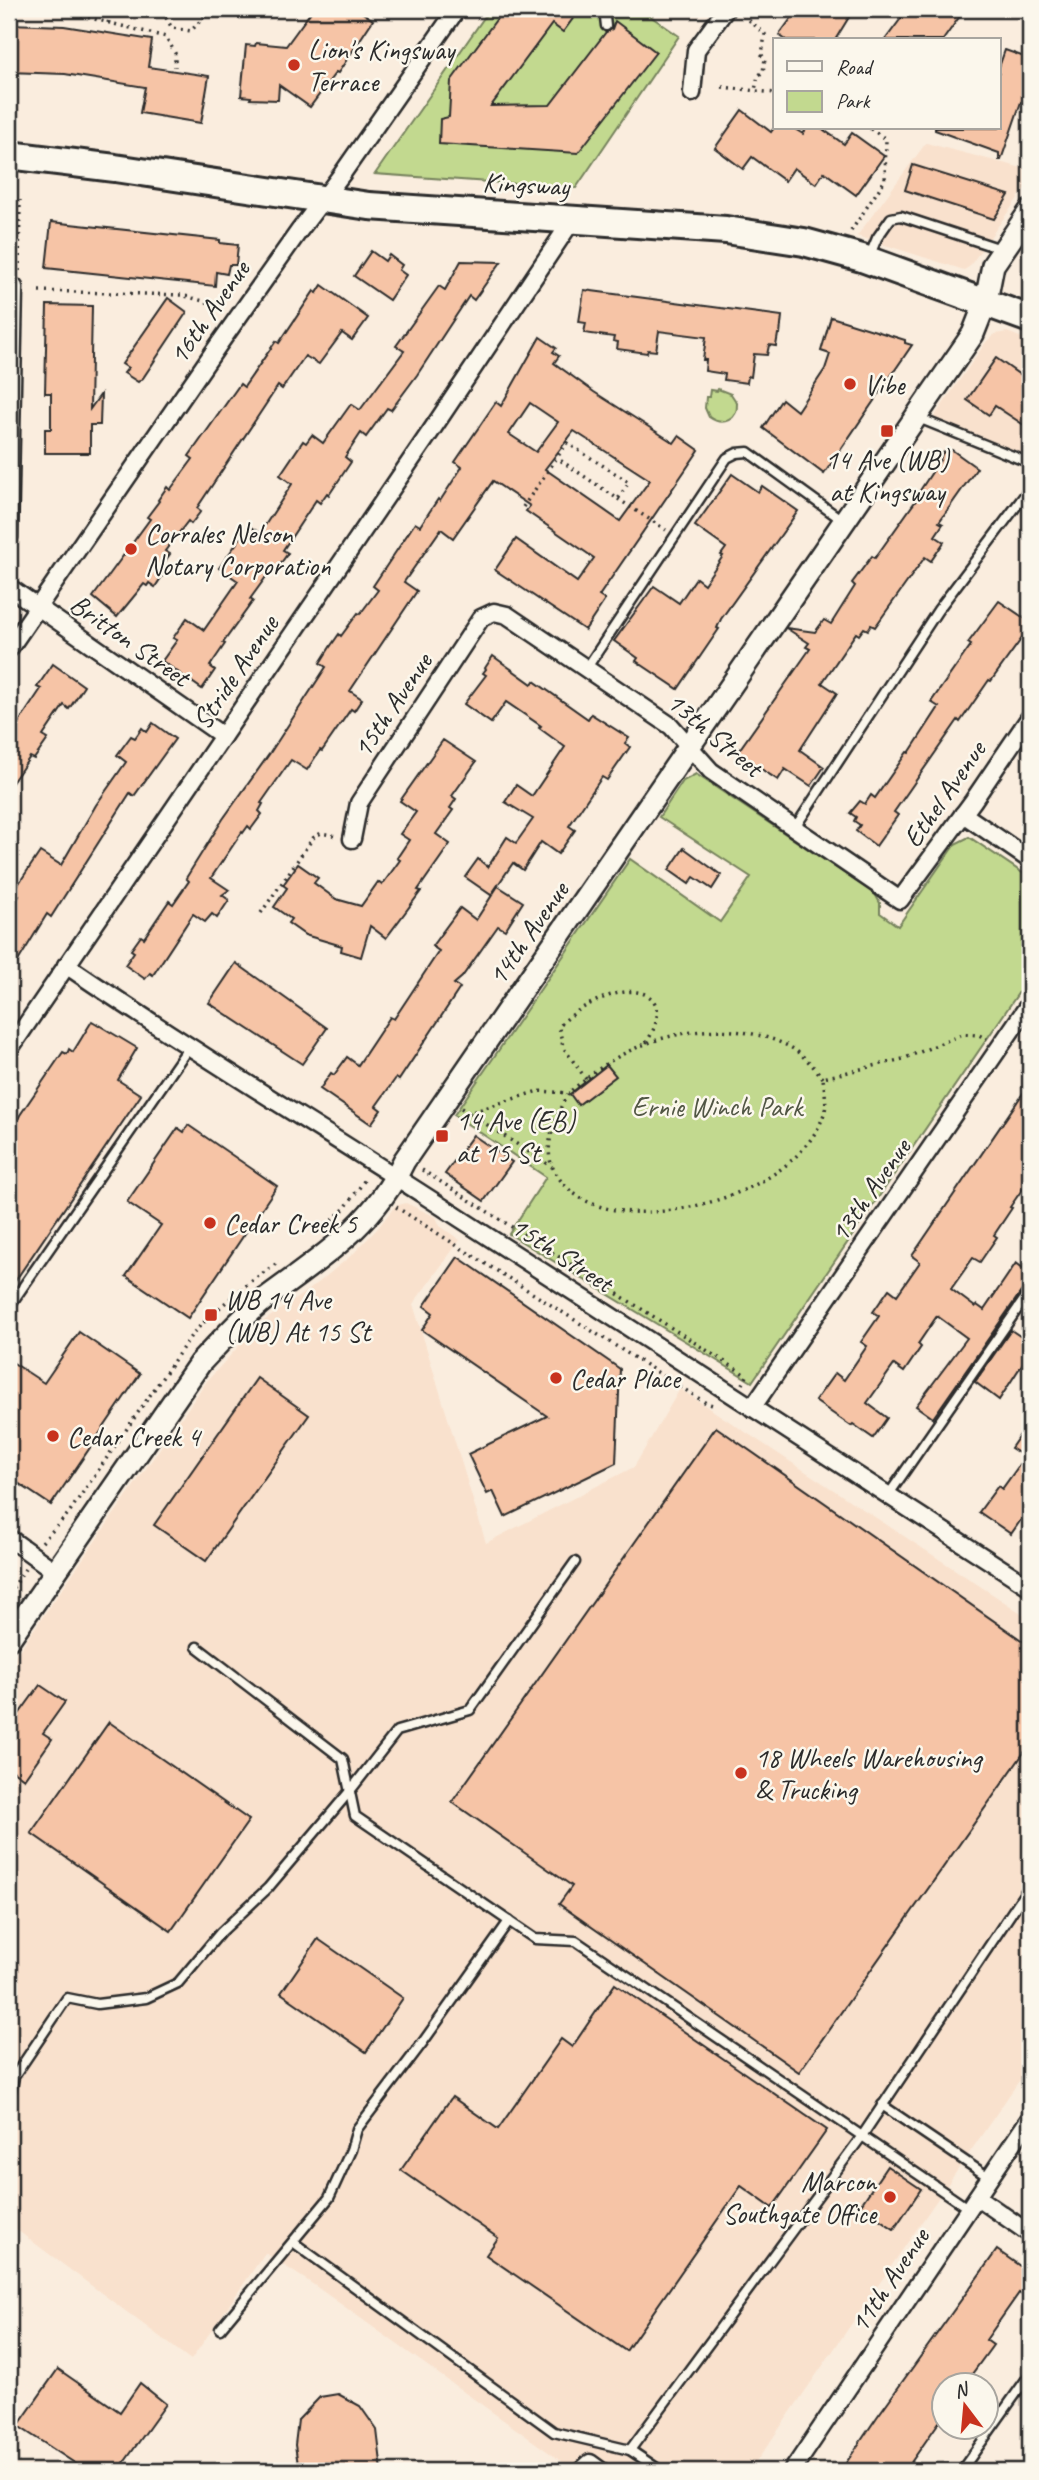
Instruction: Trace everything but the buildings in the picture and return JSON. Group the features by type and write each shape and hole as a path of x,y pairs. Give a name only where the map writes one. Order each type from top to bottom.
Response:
{"main road":[{"name":"Kingsway","path":"9,155 115,167 369,206 726,230 804,242 868,260 1030,319"}],"street":[{"name":"16th Avenue","path":"9,649 291,241 323,200 457,9"},
{"path":"692,93 696,50 726,9"},
{"name":"14th Avenue","path":"9,1639 200,1363 234,1325 338,1246 396,1178 404,1161 974,334 986,301 993,265 1030,211"},
{"name":"Stride Avenue","path":"9,1050 573,219"},
{"path":"9,538 14,286"},
{"name":"Britton Street","path":"9,587 223,736"},
{"name":"13th Street","path":"494,612 507,615 671,726 711,772 900,900"},
{"name":"15th Avenue","path":"352,839 359,803 481,618 494,612"},
{"name":"Ethel Avenue","path":"900,900 964,814 1030,717"},
{"path":"964,814 1030,860"},
{"name":"15th Street","path":"66,965 887,1497 1029,1584"},
{"name":"13th Avenue","path":"752,1408 1030,1003"},
{"path":"9,1538 56,1572"},
{"name":"11th Avenue","path":"792,2471 1030,2118"},
{"path":"973,2203 1030,2234"}],"lane":[{"path":"604,9 606,26"},
{"path":"868,260 877,238 891,218 901,216 1004,250"},
{"path":"916,416 1030,463"},
{"path":"586,669 727,458 748,452 844,522"},
{"path":"794,829 938,610 1030,488"},
{"path":"9,1307 189,1047"},
{"path":"887,1497 1030,1291"},
{"path":"9,2100 14,2077 67,1998 97,2004 146,1998 178,1983 220,1933 268,1888 397,1731 470,1710 575,1562"},
{"path":"197,1647 343,1759 355,1816 535,1939 576,1941 862,2136 973,2203"},
{"path":"630,2450 862,2136 1030,1885"},
{"path":"220,2329 329,2198 351,2150 357,2129 509,1921"},
{"path":"882,2105 990,2178"},
{"path":"293,2242 554,2432 630,2450 661,2471"},
{"path":"961,2471 1030,2374"}],"path":[{"path":"9,17 12,18 14,12 22,9"},
{"path":"54,9 166,37 175,52 175,67"},
{"path":"108,23 112,9"},
{"path":"155,9 165,16 172,28 166,37"},
{"path":"172,28 191,31 211,9"},
{"path":"749,20 765,34 762,55 765,65 758,76 755,90"},
{"path":"722,87 773,93"},
{"path":"851,231 885,180 886,139 872,130"},
{"path":"14,286 19,272 20,200"},
{"path":"39,292 181,295 218,307"},
{"path":"523,506 567,443 629,482 618,499"},
{"path":"557,458 677,536"},
{"path":"261,913 313,838 321,833 352,839"},
{"path":"586,1079 563,1047 559,1036 559,1027 565,1019 600,999 640,992 656,1006 659,1018 653,1033 643,1045"},
{"path":"447,1099 552,1167 570,1191 592,1204 616,1210 666,1211 723,1199 771,1176 794,1158 814,1136 825,1111 823,1078 809,1061 790,1047 766,1037 739,1032 687,1033 643,1045 612,1059 569,1093 550,1135 552,1167"},
{"path":"823,1078 903,1059 962,1034 979,1035 989,1040"},
{"path":"469,1113 538,1091 569,1093"},
{"path":"422,1170 747,1376"},
{"path":"394,1206 706,1403 727,1410"},
{"path":"9,1594 22,1573"}],"shaded area":[{"path":"926,143 1030,170 1030,181 969,267 964,270 857,236"},
{"path":"1007,332 1030,341 1030,463 930,423 986,342 995,334"},
{"path":"406,1203 436,1217 440,1226 460,1240 413,1304 486,1543 634,1467 680,1389 1030,1619 1030,2065 750,2471 575,2471 265,2253 191,2360 9,2224 9,1665 207,1381 257,1326 318,1283 353,1254 395,1206"}],"green space":[{"path":"490,9 640,9 679,36 576,188 375,174"},
{"path":"718,389 731,394 737,403 735,414 729,420 714,420 709,417 705,408 710,390"},
{"name":"Ernie Winch Park","path":"696,774 875,894 880,903 880,913 898,926 955,844 969,837 1030,878 1030,976 752,1382 509,1234 546,1177 454,1115 630,859 720,922 751,877 659,817 683,781"}],"place":[{"name":"Lion's Kingsway Terrace","path":"294,65"},
{"name":"Vibe","path":"850,384"},
{"name":"14 Ave (WB) at Kingsway","path":"887,431"},
{"name":"Corrales Nelson Notary Corporation","path":"131,549"},
{"name":"14 Ave (EB) at 15 St","path":"442,1136"},
{"name":"Cedar Creek 5","path":"210,1223"},
{"name":"WB 14 Ave (WB) At 15 St","path":"211,1315"},
{"name":"Cedar Place","path":"556,1378"},
{"name":"Cedar Creek 4","path":"53,1436"},
{"name":"18 Wheels Warehousing & Trucking","path":"741,1773"},
{"name":"Marcon Southgate Office","path":"890,2197"}]}
